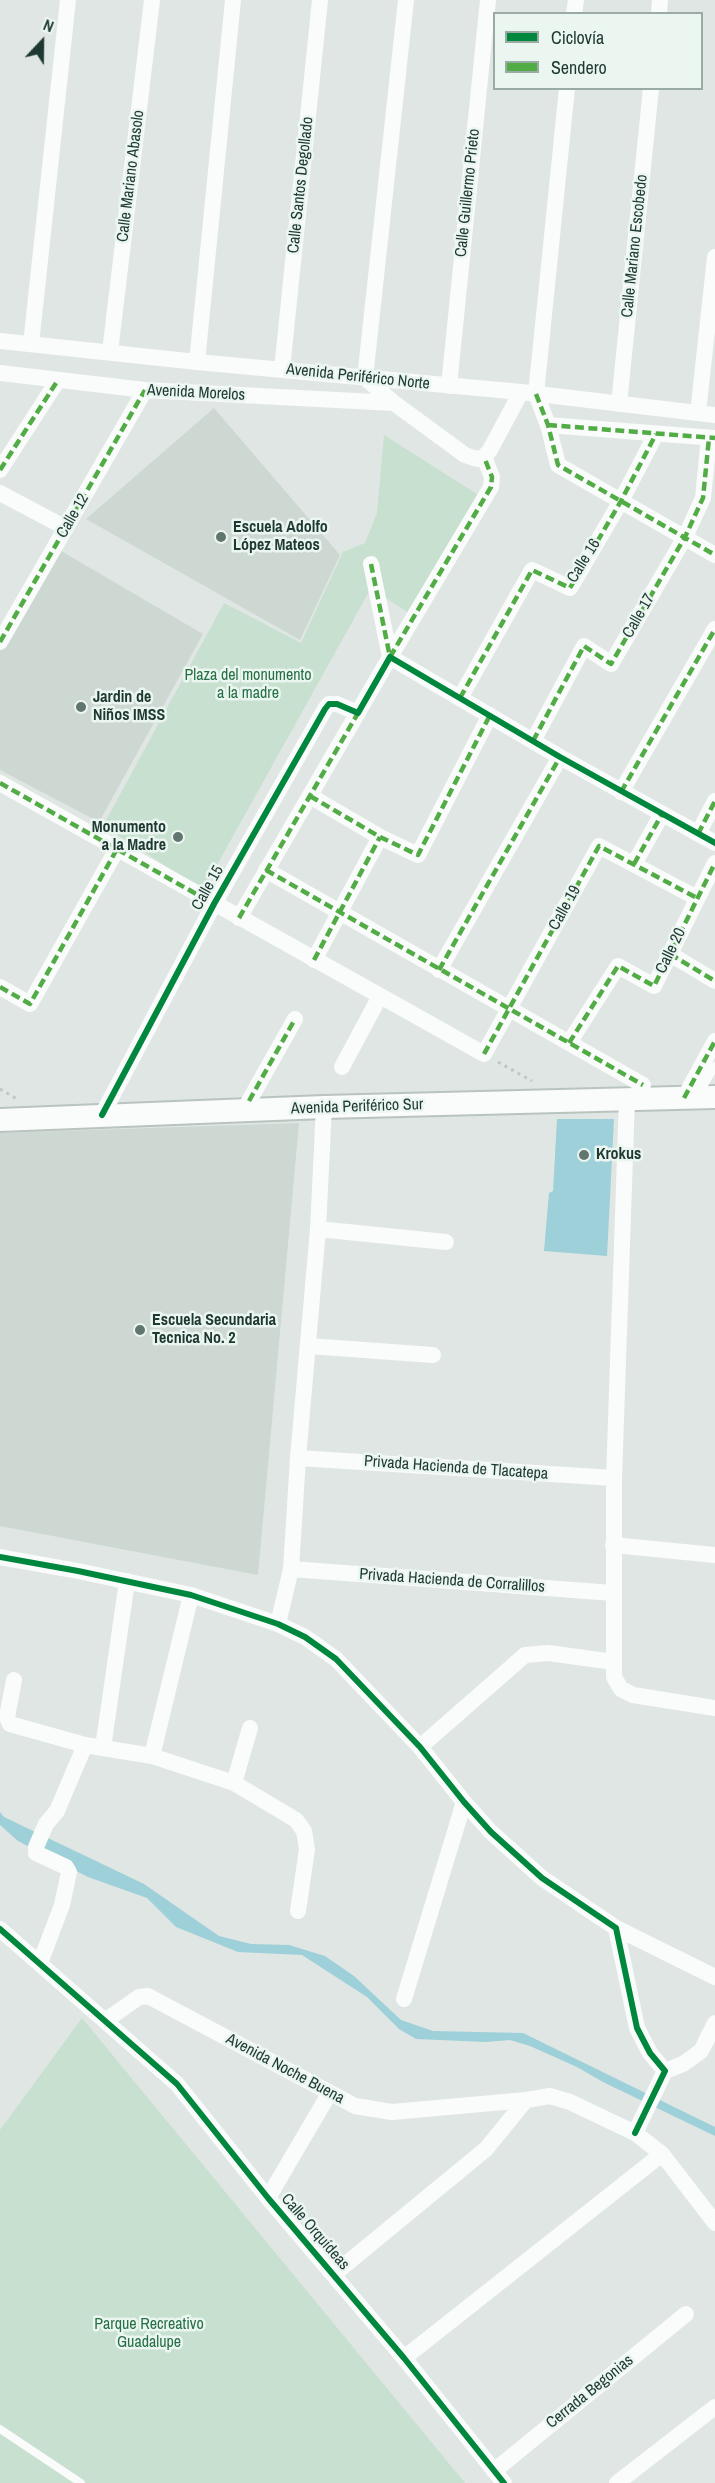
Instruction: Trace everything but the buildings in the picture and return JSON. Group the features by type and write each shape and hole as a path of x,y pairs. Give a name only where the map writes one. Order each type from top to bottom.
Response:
{"street":[{"path":"31,344 68,0"},
{"name":"Calle Mariano Abasolo","path":"110,352 152,0"},
{"path":"197,362 233,0"},
{"name":"Calle Santos Degollado","path":"282,369 320,0"},
{"path":"406,0 365,378 394,403 465,455 477,459 484,457 529,393 567,90"},
{"name":"Calle Guillermo Prieto","path":"449,386 488,0"},
{"name":"Calle Mariano Escobedo","path":"619,404 651,90"},
{"path":"698,413 715,257"},
{"name":"Avenida Periférico Norte","path":"0,341 529,393 715,415"},
{"name":"Avenida Morelos","path":"0,373 145,390 394,403"},
{"path":"0,470 58,380"},
{"name":"Calle 12","path":"0,642 145,390"},
{"path":"529,393 548,425 558,465 715,555"},
{"path":"548,425 712,438"},
{"name":"Calle 16","path":"460,698 532,570 570,588 621,501 656,434"},
{"name":"Calle 17","path":"533,741 584,646 611,664 685,537 703,498 712,438"},
{"path":"239,918 491,487 492,477 484,457"},
{"path":"0,493 66,528"},
{"path":"371,564 390,657 621,792 715,843"},
{"path":"621,792 715,629"},
{"name":"Calle 15","path":"102,1115 214,904 329,704 337,704 358,713"},
{"path":"310,796 380,837 418,855 490,715"},
{"path":"439,970 560,757"},
{"path":"0,783 484,1054"},
{"path":"698,834 715,801"},
{"path":"662,814 634,864 697,898"},
{"path":"314,960 380,837"},
{"name":"Calle 19","path":"484,1054 599,846 634,864"},
{"path":"0,987 30,1004 117,849"},
{"name":"Calle 20","path":"569,1043 618,966 654,986 715,863"},
{"path":"266,870 569,1043 635,1092 614,1478 614,1677 621,1689 633,1695 715,1708"},
{"path":"670,954 715,981"},
{"path":"342,1067 380,996"},
{"path":"249,1101 295,1019"},
{"path":"698,1098 715,1041"},
{"name":"Avenida Periférico Sur","path":"0,1120 635,1092 698,1098"},
{"path":"278,1624 291,1569 298,1458 318,1229 324,1107"},
{"path":"318,1229 446,1242"},
{"path":"309,1346 433,1355"},
{"name":"Privada Hacienda de Tlacatepa","path":"298,1458 614,1478"},
{"path":"613,1545 715,1555"},
{"path":"0,1557 191,1595 278,1624 305,1637 336,1659 420,1747 491,1832 542,1878 615,1928 715,1977"},
{"name":"Privada Hacienda de Corralillos","path":"291,1569 613,1593"},
{"path":"103,1749 127,1581"},
{"path":"152,1756 191,1595"},
{"path":"420,1747 525,1654 548,1653 614,1662"},
{"path":"14,1680 7,1717 10,1724 85,1745 152,1756 234,1783 296,1820 304,1831 307,1849 298,1911"},
{"path":"234,1783 250,1728"},
{"path":"40,1963 62,1905 69,1872 66,1867 36,1854 46,1824 57,1811 85,1745"},
{"path":"404,1999 464,1802"},
{"path":"615,1928 638,2028 662,2078"},
{"path":"0,1929 105,2021"},
{"name":"Avenida Noche Buena","path":"105,2021 139,1998 148,1996 355,2106 392,2112 550,2096 570,2102 635,2133 662,2154 715,2223"},
{"name":"Calle Orquídeas","path":"105,2021 177,2084 268,2198 404,2358 499,2477"},
{"path":"635,2133 662,2078 701,2051 715,2023"},
{"path":"268,2198 329,2094"},
{"path":"334,2274 486,2149 526,2100"},
{"path":"404,2358 662,2154"},
{"name":"Cerrada Begonias","path":"499,2477 686,2314"},
{"path":"617,2483 715,2407"}],"lane":[{"path":"698,1098 715,1066"},
{"path":"0,2429 81,2483"}],"path":[{"path":"484,1054 533,1082"}],"shaded area":[{"name":"Escuela Adolfo López Mateos","path":"214,408 340,555 300,640 86,519"},
{"name":"Jardin de Niños IMSS","path":"56,548 203,634 99,822 0,770 0,644"},
{"name":"Escuela Secundaria Tecnica No. 2","path":"299,1123 258,1575 0,1526 0,1133"}],"green space":[{"name":"Plaza del monumento a la madre","path":"384,435 480,496 409,613 371,588 203,890 103,826 224,603 301,643 343,552 365,543 377,513"},
{"name":"Parque Recreativo Guadalupe","path":"82,2018 465,2483 0,2483 0,2130"}],"water":[{"name":"Krokus","path":"557,1119 614,1119 607,1256 544,1251 549,1193 553,1191"},
{"path":"0,1812 4,1817 144,1884 219,1936 251,1944 289,1945 325,1956 354,1976 401,2020 433,2031 523,2033 715,2127 715,2136 530,2046 510,2040 486,2042 416,2039 399,2029 367,1997 302,1955 238,1952 176,1927 147,1898 88,1877 18,1841 0,1825"}],"marked path":[{"path":"0,470 58,380"},
{"path":"0,642 145,390"},
{"path":"536,394 548,425 558,465 715,555"},
{"path":"548,425 715,438"},
{"path":"460,698 532,570 570,588 621,501 656,434"},
{"path":"533,741 584,646 611,664 685,537 703,498 709,438"},
{"path":"390,657 491,487 492,477 484,457"},
{"path":"371,564 390,657"},
{"path":"621,792 715,629"},
{"path":"239,918 358,713"},
{"path":"310,796 380,837 418,855 490,715"},
{"path":"439,970 560,757"},
{"path":"0,783 214,904"},
{"path":"698,834 715,801"},
{"path":"634,864 662,814"},
{"path":"314,960 380,837"},
{"path":"484,1054 599,846 697,898"},
{"path":"0,987 30,1004 117,849"},
{"path":"569,1043 618,966 654,986 715,863"},
{"path":"266,870 643,1085"},
{"path":"670,954 715,981"},
{"path":"249,1101 295,1019"},
{"path":"684,1098 715,1041"}],"cycle path":[{"path":"102,1115 214,904 325,709 329,704 337,704 358,713 390,657 560,757 715,843"},
{"path":"0,1557 191,1595 278,1624 305,1637 336,1659 420,1747 491,1832 542,1878 616,1928 637,2028 650,2053 665,2071 635,2133"},
{"path":"0,1929 177,2084 268,2198 404,2358 504,2483"}],"place":[{"name":"Escuela Adolfo López Mateos","path":"221,537"},
{"name":"Jardin de Niños IMSS","path":"81,707"},
{"name":"Monumento a la Madre","path":"178,837"},
{"name":"Krokus","path":"584,1155"},
{"name":"Escuela Secundaria Tecnica No. 2","path":"140,1330"}]}
